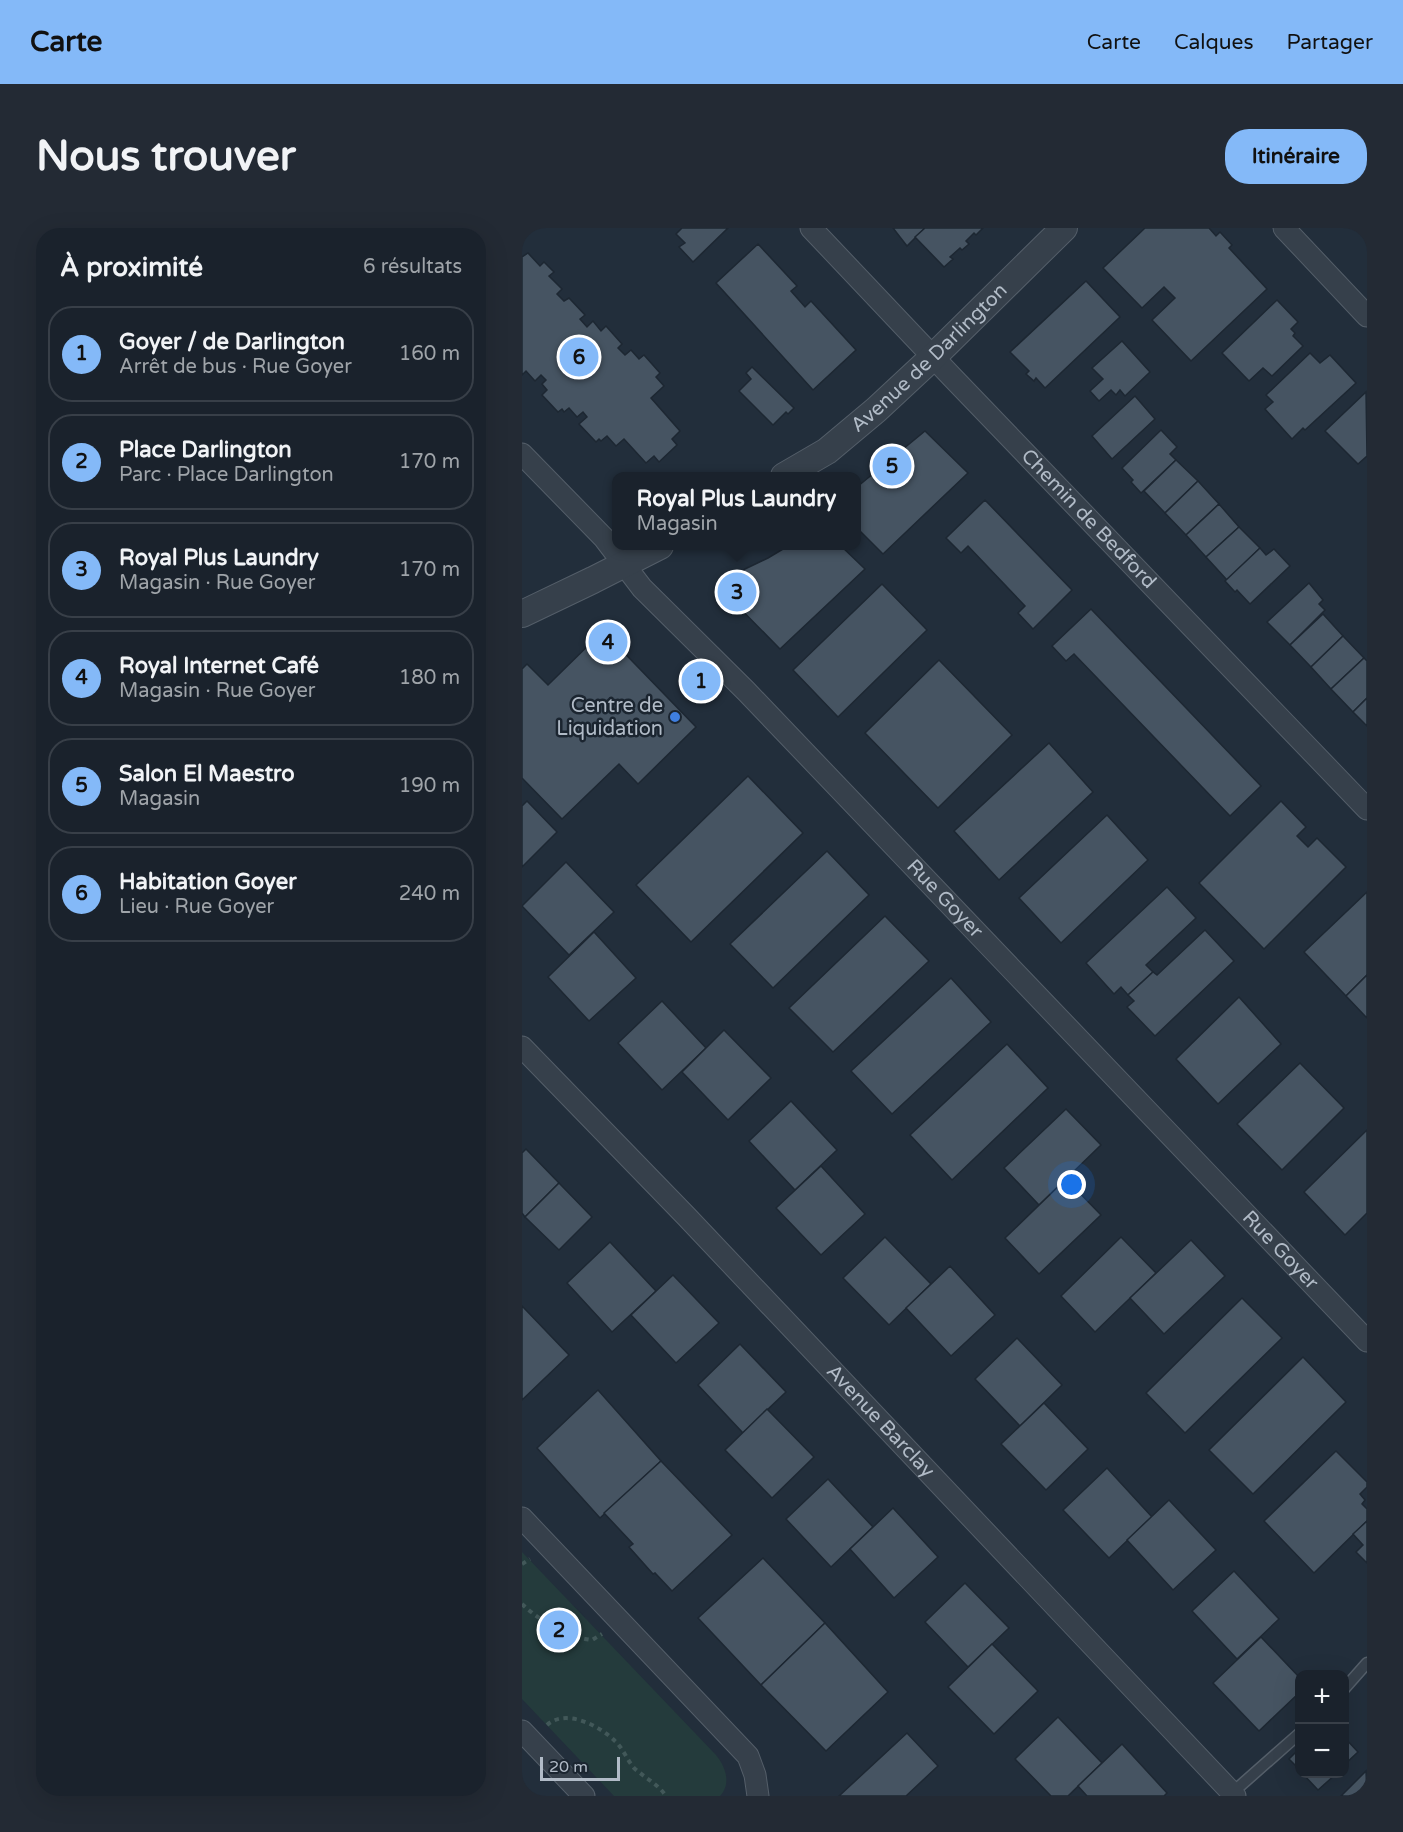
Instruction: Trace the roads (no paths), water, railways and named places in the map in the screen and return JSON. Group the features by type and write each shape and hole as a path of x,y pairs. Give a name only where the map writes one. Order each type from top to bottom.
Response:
{"street":[{"name":"Chemin de Bedford","path":"811,228 1367,809"},
{"name":"Avenue de Darlington","path":"792,472 827,451 876,410 1064,228"},
{"path":"1284,228 1367,316"},
{"name":"Rue Goyer","path":"522,454 612,550"},
{"name":"Rue Goyer","path":"612,550 642,588 746,691 1367,1341"},
{"path":"522,614 652,550"},
{"name":"Avenue Barclay","path":"522,1047 686,1216 1233,1795"},
{"path":"522,1518 748,1756 755,1775 758,1796"},
{"path":"522,1731 584,1796"}],"lane":[{"path":"1349,1683 1367,1663"},
{"path":"1233,1795 1295,1737"}],"place":[{"name":"Habitation Goyer","path":"579,357"},
{"name":"Salon El Maestro","path":"892,466"},
{"name":"Royal Plus Laundry","path":"737,592"},
{"name":"Royal Internet Café","path":"608,642"},
{"name":"Goyer / de Darlington","path":"701,681"},
{"name":"Centre de Liquidation","path":"675,717"},
{"name":"Place Darlington","path":"559,1630"}]}
